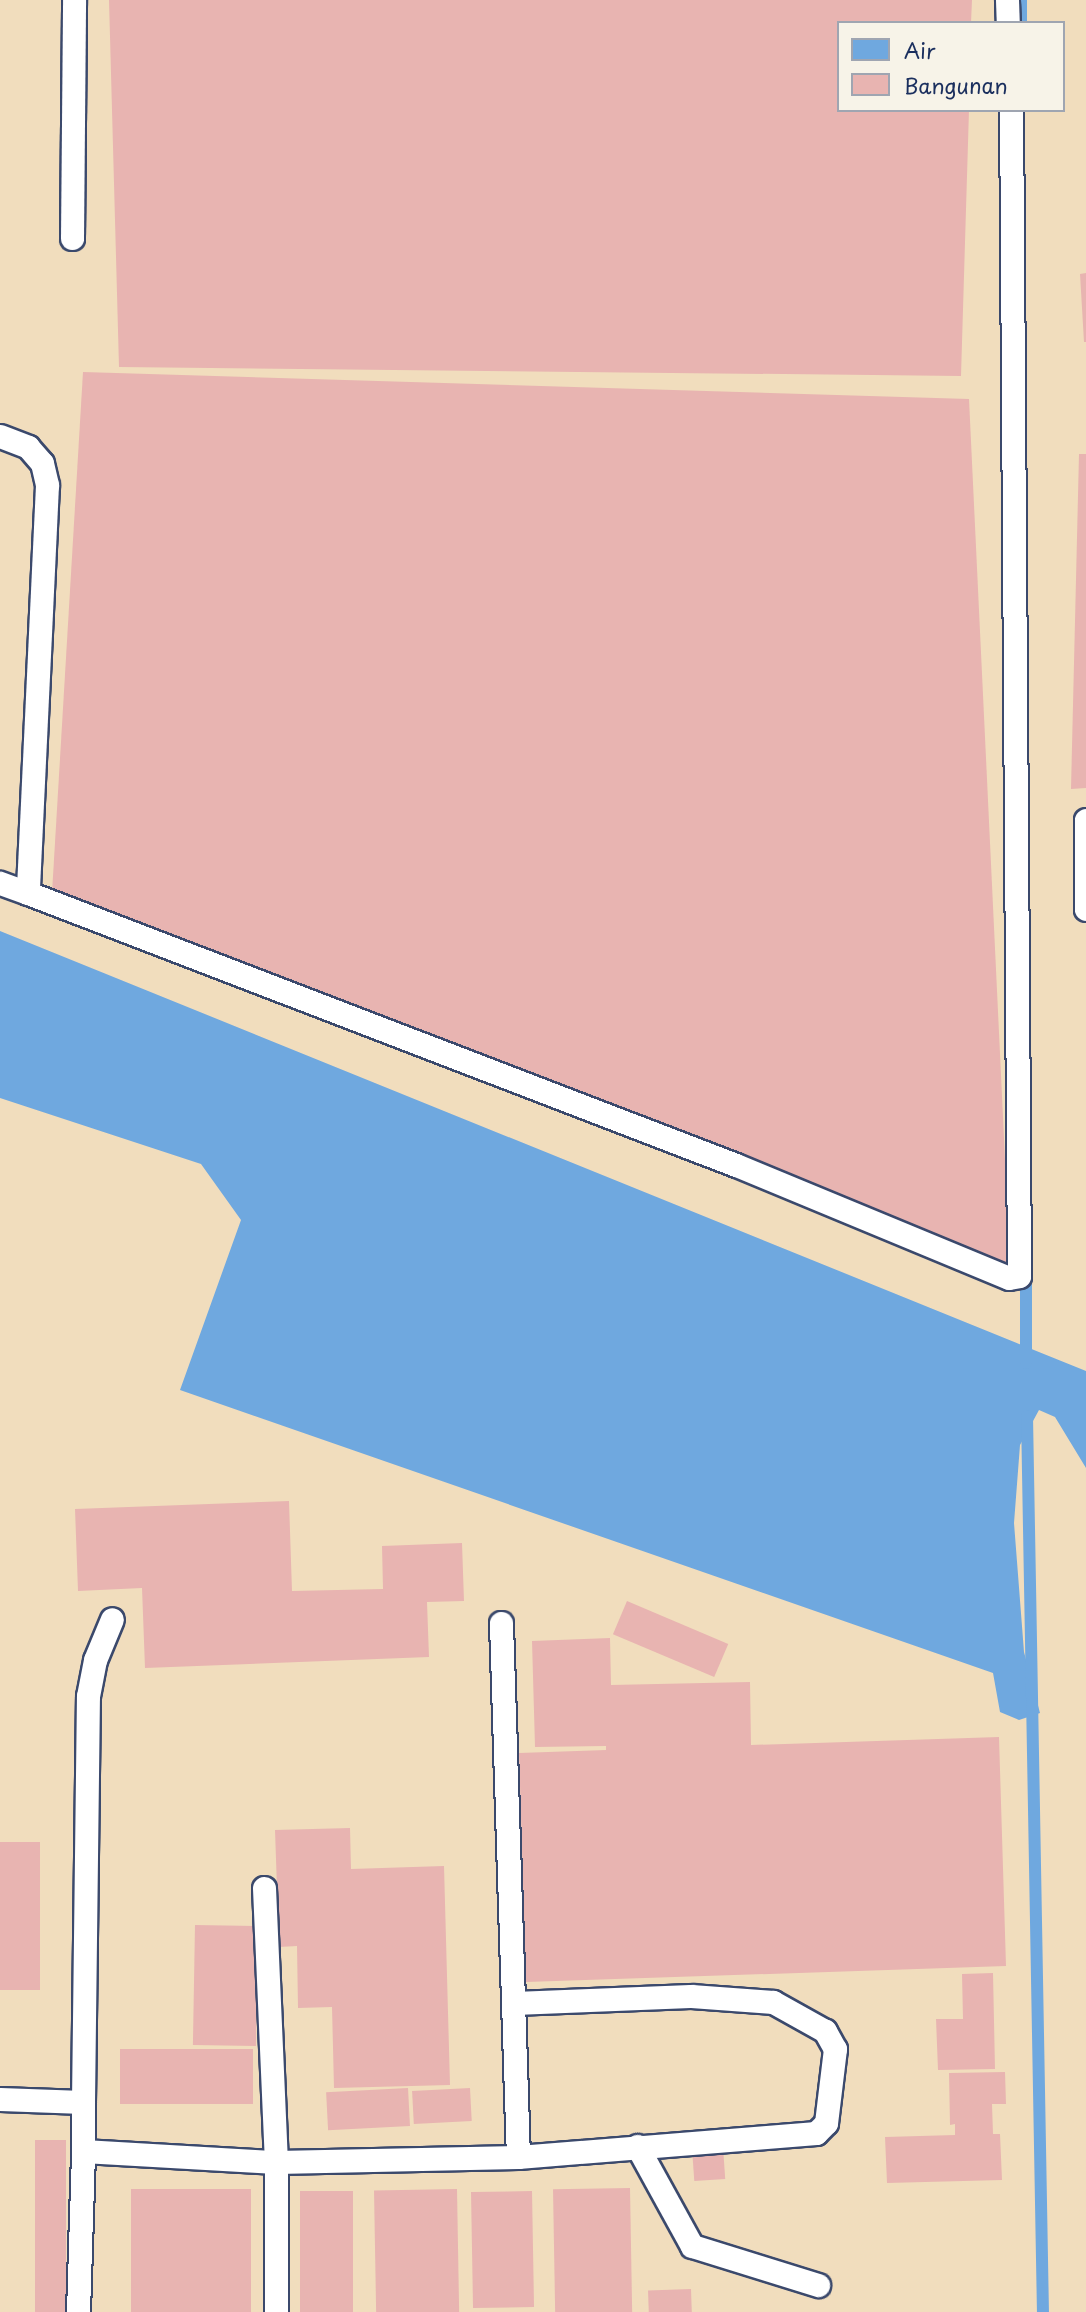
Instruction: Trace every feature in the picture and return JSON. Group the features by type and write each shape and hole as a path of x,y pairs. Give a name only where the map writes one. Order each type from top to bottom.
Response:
{"lane":[{"path":"72,237 74,0"},
{"path":"1007,0 1008,21"},
{"path":"0,883 736,1165 1009,1278 1019,1276 1022,1271 1011,112"},
{"path":"0,436 28,447 42,463 47,485 28,893"},
{"path":"1086,820 1086,909"},
{"path":"78,2312 83,2151 88,1696 95,1660 113,1619"},
{"path":"501,1623 518,2157"},
{"path":"264,1888 275,2162 276,2312"},
{"path":"83,2151 275,2162 518,2157 816,2133 822,2129 829,2110 835,2049 825,2031 773,2002 691,1996 513,2003"},
{"path":"0,2099 83,2102"},
{"path":"637,2146 692,2246 818,2285"}],"water":[{"path":"0,931 1086,1371 1086,1468 1055,1417 1039,1410 1020,1445 1014,1523 1024,1652 1040,1713 1019,1720 1000,1712 993,1673 180,1390 241,1220 201,1164 0,1098"}],"building":[{"path":"109,0 972,0 971,21 838,21 838,112 969,112 961,376 119,367"},
{"path":"1086,273 1086,342 1084,342 1080,274"},
{"path":"83,372 969,399 1010,1265 52,893"},
{"path":"1079,454 1086,454 1086,788 1071,789"},
{"path":"289,1501 292,1591 383,1589 382,1546 462,1543 464,1601 427,1602 429,1657 145,1668 142,1588 78,1591 75,1509"},
{"path":"627,1601 728,1644 714,1677 613,1634"},
{"path":"610,1638 611,1685 750,1682 751,1745 999,1737 1006,1966 526,1982 519,1753 606,1750 606,1746 535,1747 532,1641"},
{"path":"350,1828 351,1869 444,1866 450,2085 334,2088 332,2007 298,2008 297,1946 279,1947 275,1830"},
{"path":"0,1842 40,1842 40,1990 0,1990"},
{"path":"195,1925 258,1926 256,2046 193,2045"},
{"path":"993,1973 995,2069 938,2070 936,2019 963,2019 962,1974"},
{"path":"120,2049 253,2049 253,2104 120,2104"},
{"path":"1005,2072 1006,2104 992,2104 993,2134 1000,2134 1002,2180 887,2183 885,2137 955,2135 955,2124 950,2125 949,2073"},
{"path":"408,2088 410,2126 328,2130 326,2092"},
{"path":"470,2088 472,2121 414,2124 412,2091"},
{"path":"35,2140 66,2140 66,2312 35,2312"},
{"path":"723,2147 725,2179 694,2181 692,2149"},
{"path":"630,2188 632,2312 555,2312 553,2189"},
{"path":"131,2189 251,2189 251,2312 131,2312"},
{"path":"457,2189 459,2312 376,2312 374,2190"},
{"path":"300,2191 353,2191 353,2312 300,2312"},
{"path":"532,2191 534,2307 473,2308 471,2192"},
{"path":"691,2289 692,2312 649,2312 648,2291"}],"waterway":[{"path":"1021,0 1021,21"},
{"path":"1026,1269 1026,1363"},
{"path":"1027,1416 1043,2312"}]}
